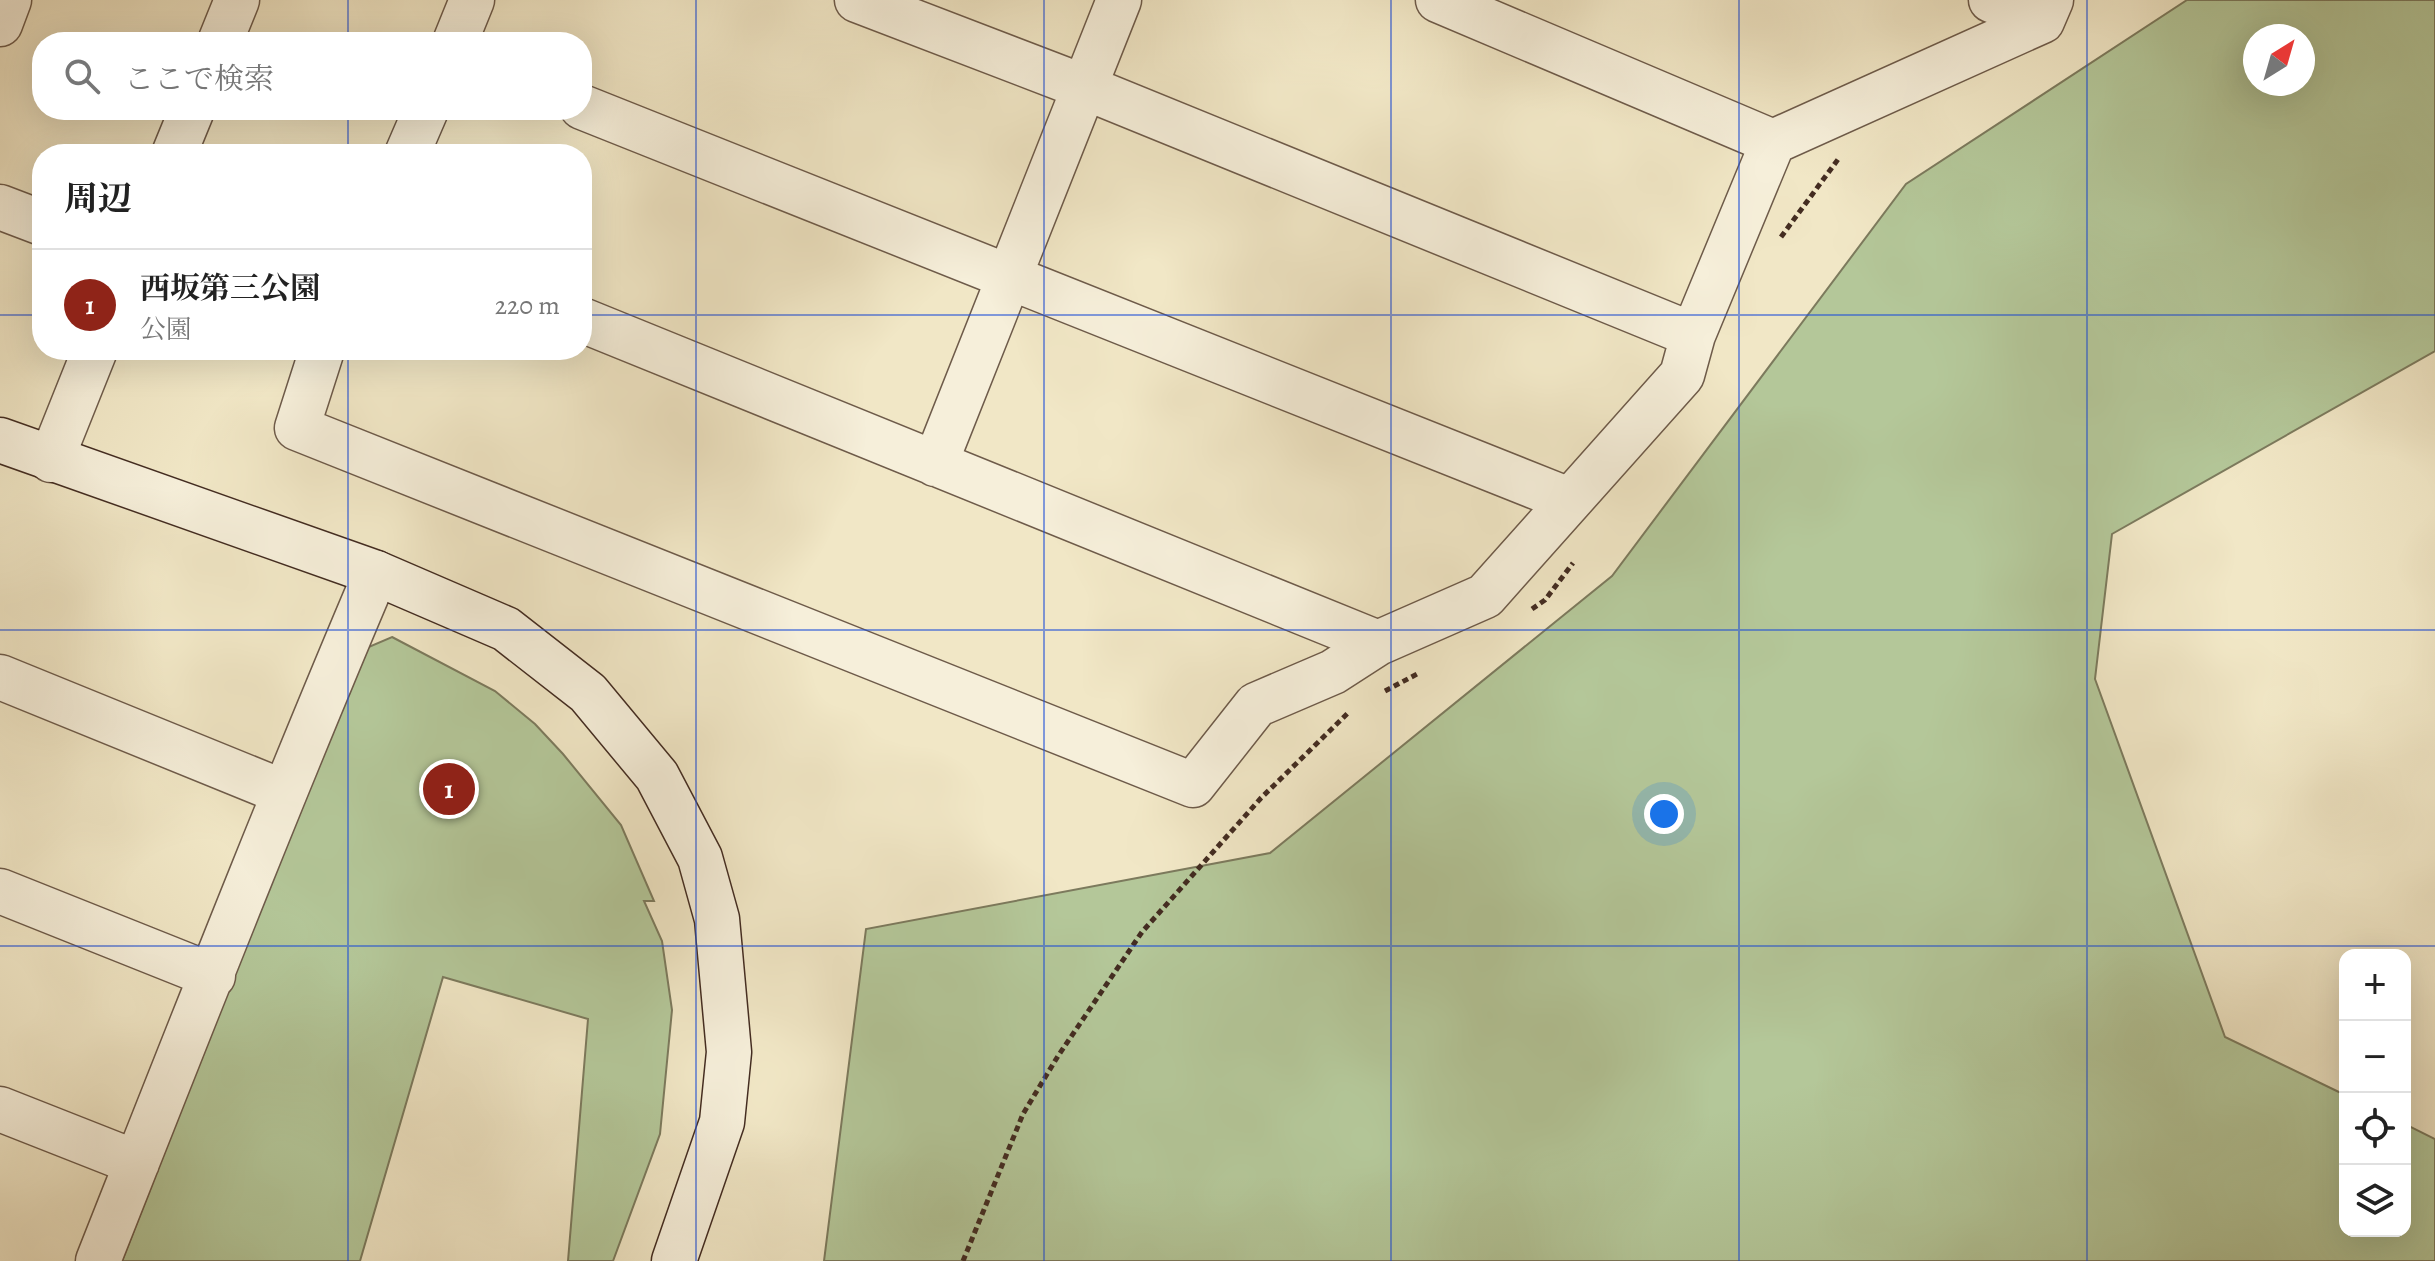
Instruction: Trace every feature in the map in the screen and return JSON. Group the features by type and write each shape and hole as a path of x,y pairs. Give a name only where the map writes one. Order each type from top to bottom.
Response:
{"street":[{"path":"0,24 9,0"},
{"path":"224,32 237,0"},
{"path":"459,32 472,0"},
{"path":"857,0 1084,87 1693,335"},
{"path":"935,464 1119,0"},
{"path":"1438,0 1773,142"},
{"path":"1991,0 2046,10"},
{"path":"319,360 297,428 1193,785 1256,705 1333,672 1378,643 1485,596 1682,375 1693,335 1773,142 2046,10"},
{"path":"592,111 1569,500"},
{"path":"178,144 188,120"},
{"path":"411,144 422,120"},
{"path":"0,207 32,219"},
{"path":"592,324 1378,643"},
{"path":"51,460 91,360"},
{"path":"0,440 376,573 506,629 588,693 657,776 700,858 717,919 729,1052 722,1122 674,1261"},
{"path":"98,1261 283,792 376,573"},
{"path":"0,677 283,792"},
{"path":"0,891 213,976"},
{"path":"0,1109 137,1163"}],"green space":[{"path":"2187,0 2435,0 2435,351 2112,534 2095,679 2225,1037 2339,1092 2339,1237 2411,1237 2411,1127 2435,1139 2435,1261 824,1261 866,929 1270,853 1612,576 1906,184"},
{"path":"392,637 495,691 535,724 621,825 654,901 644,901 662,941 672,1010 660,1134 613,1261 568,1261 588,1019 443,977 360,1261 122,1261 364,649"}],"place":[{"name":"西坂第三公園","path":"449,789"}]}
